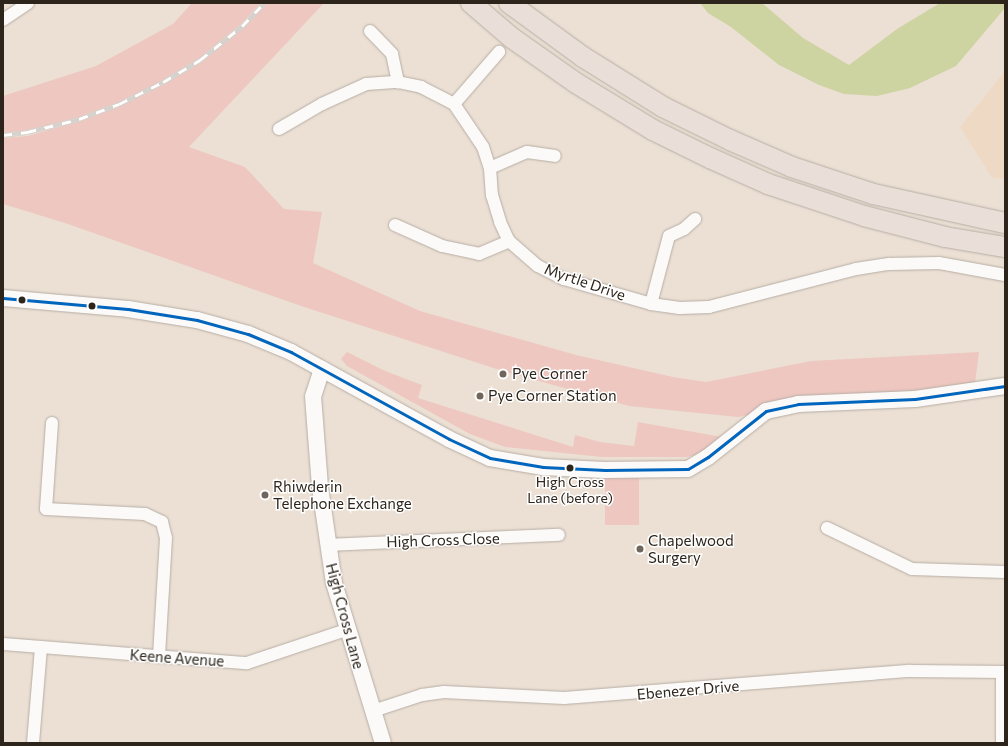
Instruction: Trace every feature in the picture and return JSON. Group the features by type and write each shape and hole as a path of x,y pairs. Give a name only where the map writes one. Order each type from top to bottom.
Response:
{"main road":[{"path":"471,3 512,38 576,83 653,130 710,158 768,184 864,216 945,237 1005,247"},
{"path":"509,3 583,57 663,107 730,140 792,167 873,194 1005,223"}],"street":[{"path":"3,20 28,3"},
{"path":"370,31 392,54 398,82"},
{"path":"279,130 322,104 366,84 398,82 421,88 454,104 499,52"},
{"name":"Myrtle Drive","path":"454,104 483,147 490,168 492,195 500,222 509,241 538,266 564,278 651,304 680,308 709,307 856,269 890,264 939,263 1005,275"},
{"path":"490,168 527,152 555,156"},
{"path":"651,304 669,236 684,229 695,219"},
{"path":"395,225 442,246 479,254 509,241"},
{"path":"3,298 128,309 197,320 248,334 280,346 449,439 490,458 511,463 579,470 654,471 688,469 708,457 766,412 798,404 915,399 1005,386"},
{"name":"High Cross Lane","path":"322,369 313,396 328,545 334,583 346,630 383,743"},
{"path":"52,423 46,509 145,514 162,522 166,538 159,657"},
{"path":"827,528 912,569 1005,572"},
{"name":"High Cross Close","path":"328,545 559,535"},
{"name":"Keene Avenue","path":"3,644 247,663 346,630"},
{"path":"33,743 41,647"},
{"name":"Ebenezer Drive","path":"373,711 422,695 444,692 571,698 910,672 1004,672"},
{"path":"1002,743 1004,672"}],"shaded area":[{"path":"192,3 261,3 241,24 199,59 162,81 118,103 78,118 27,131 3,133 3,96 96,66 173,24"},
{"path":"266,3 324,3 189,147 245,167 284,209 322,212 313,263 420,311 576,355 673,377 706,382 811,361 979,352 974,391 766,411 738,417 629,406 503,371 304,307 65,223 3,204 3,138 28,136 79,121 164,84 201,62"},
{"path":"700,3 762,3 803,38 849,65 897,29 940,3 1005,3 1005,8 956,66 910,88 877,96 844,94 819,85 779,65 731,27 708,13"},
{"path":"1005,71 1005,179 992,178 960,127"},
{"path":"347,352 385,371 422,385 418,398 573,447 575,435 600,442 634,446 638,422 722,437 697,455 686,457 602,457 505,447 470,434 347,366 341,359"},
{"path":"605,470 639,470 639,525 605,525"}],"railway":[{"path":"3,135 27,132 79,119 119,104 163,82 200,60 242,26 264,3"}],"transit line":[{"path":"3,298 128,309 197,320 248,334 291,352 449,439 490,458 543,467 605,470 688,469 708,457 766,411 798,404 915,399 1005,386"}],"place":[{"name":"Pye Corner","path":"503,374"},
{"name":"Pye Corner Station","path":"480,396"},
{"name":"High Cross Lane (before)","path":"570,468"},
{"name":"Rhiwderin Telephone Exchange","path":"265,495"},
{"name":"Chapelwood Surgery","path":"640,549"}]}
